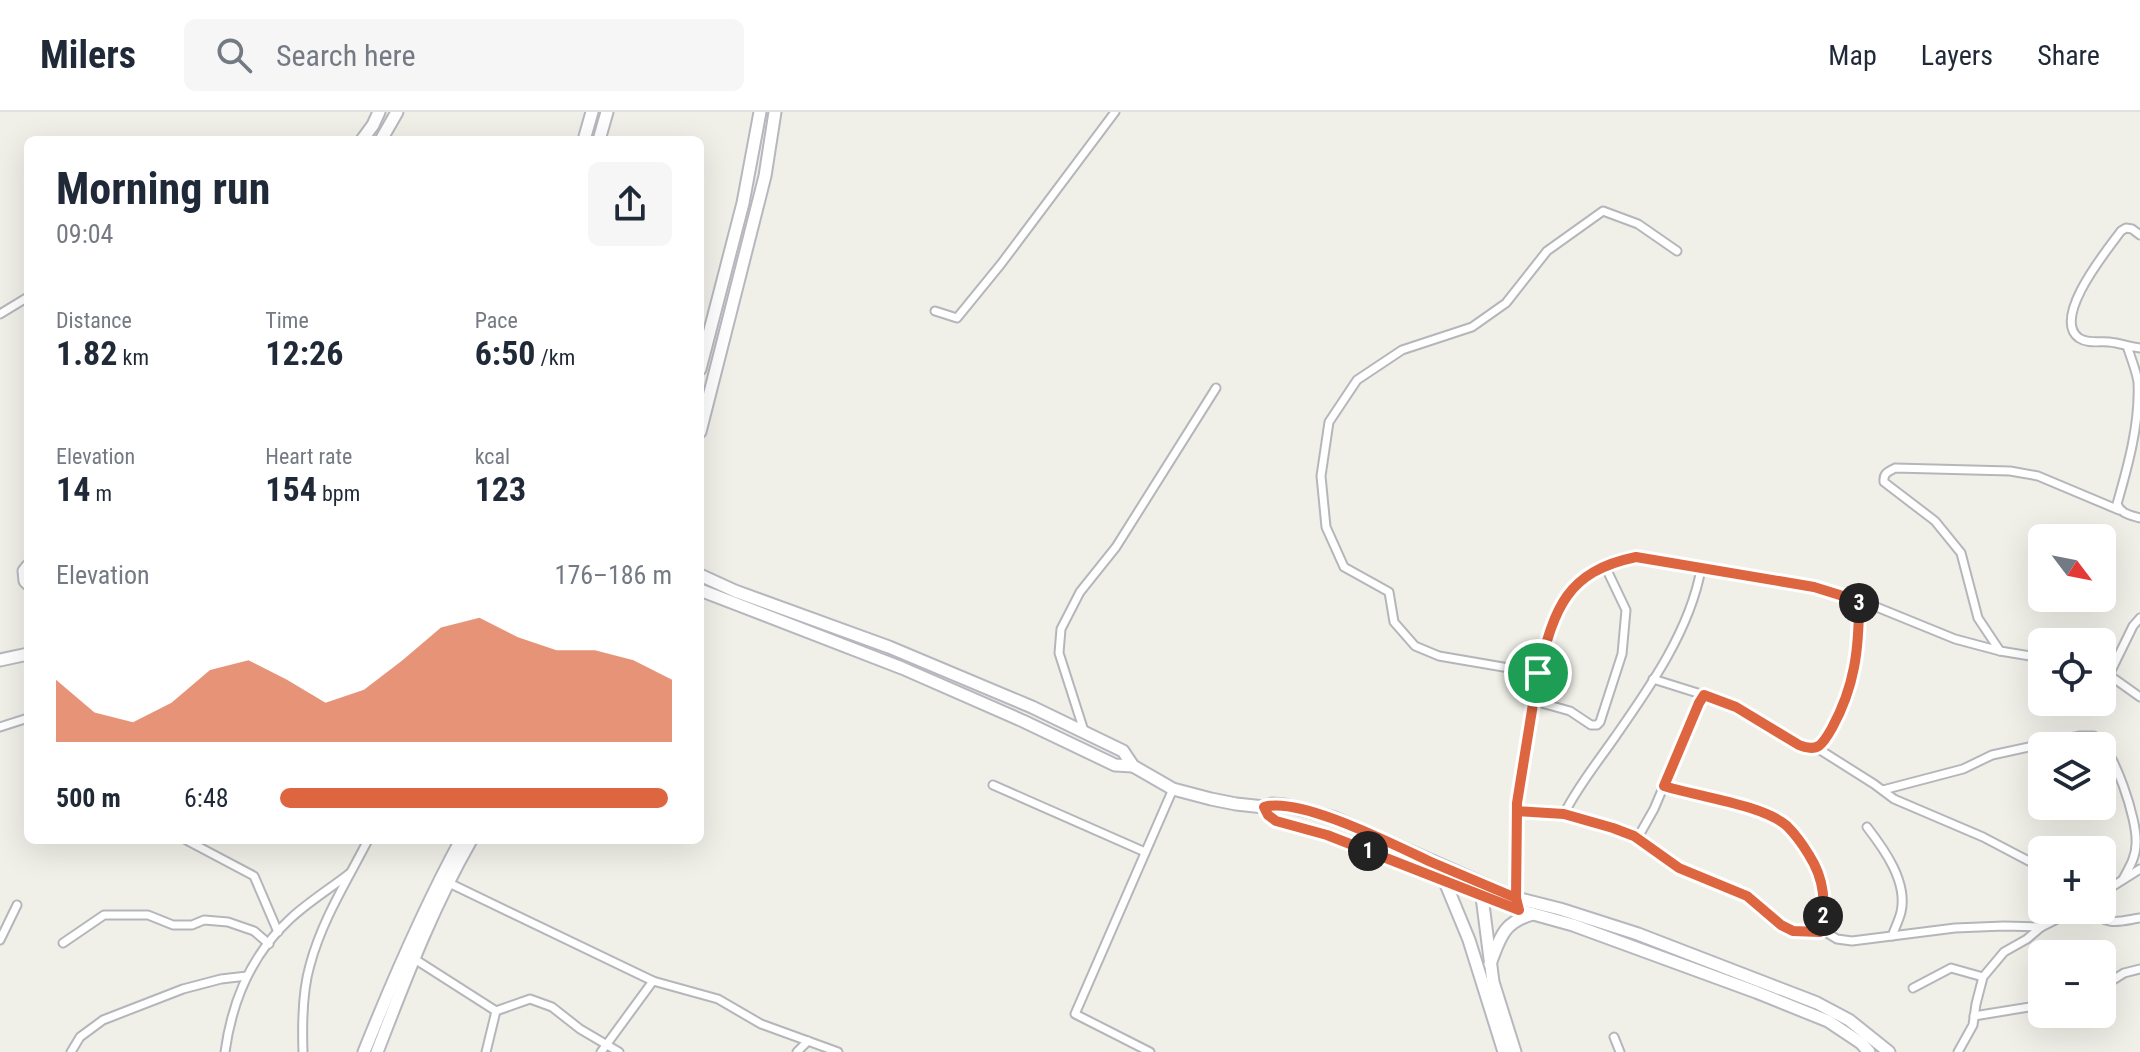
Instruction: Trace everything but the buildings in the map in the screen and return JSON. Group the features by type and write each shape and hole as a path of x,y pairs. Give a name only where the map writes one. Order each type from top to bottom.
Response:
{"street":[{"path":"364,136 379,112"},
{"path":"383,136 397,112"},
{"path":"585,136 592,112"},
{"path":"600,136 607,112"},
{"path":"704,354 743,203 760,112"},
{"path":"704,416 765,176 775,112"},
{"path":"935,311 957,318 1115,112"},
{"path":"1538,673 1439,656 1415,646 1394,622 1389,592 1344,567 1326,527 1321,476 1329,422 1357,380 1402,350 1472,327 1506,303 1547,251 1603,211 1638,224 1677,251"},
{"path":"2140,235 2132,229 2121,231 2095,266 2075,302 2070,319 2072,331 2081,339 2140,348"},
{"path":"0,314 24,299"},
{"path":"2119,510 2117,504 2140,407 2138,381 2127,346"},
{"path":"1085,733 1059,653 1061,629 1080,592 1116,547 1216,388"},
{"path":"2000,651 1978,618 1961,553 1935,521 1884,482 1886,473 1895,468 2010,471 2038,476 2140,518"},
{"path":"1518,904 1517,811 1538,673 1549,632 1558,608 1573,587 1613,562 1636,557 1814,587 1859,601 1955,639 2028,656"},
{"path":"1534,701 1570,711 1591,725 1600,722 1622,654 1626,610 1605,566"},
{"path":"1564,814 1575,792 1635,708 1669,652 1697,592 1701,569"},
{"path":"704,577 889,647 1032,707 1123,751 1133,766 1173,789 1211,799 1264,807 1284,805 1335,818 1439,865 1534,914 1573,925 1828,1021 1869,1052"},
{"path":"704,592 902,668 1115,765 1133,766"},
{"path":"1817,748 1844,706 1854,673 1859,639 1859,601"},
{"path":"2116,656 2140,618"},
{"path":"0,660 24,655"},
{"path":"1653,679 1736,707 1799,745 1817,748 1894,799 1983,837 2028,861"},
{"path":"2116,680 2140,697"},
{"path":"1637,839 1654,809 1704,695"},
{"path":"0,727 24,719"},
{"path":"1883,790 1963,769 1992,755 2080,736 2094,736 2104,745 2132,811 2137,844 2133,861 2123,879"},
{"path":"993,785 1145,852"},
{"path":"1664,786 1769,814 1786,825 1817,868 1824,890 1820,932"},
{"path":"1150,1052 1075,1014 1173,789"},
{"path":"2132,811 2140,805"},
{"path":"1264,807 1276,821 1327,835 1443,880 1481,888"},
{"path":"1517,811 1564,814 1613,828 1637,839 1679,868 1747,896 1781,925 1793,931 1820,932 1852,941 1967,928 2041,927"},
{"path":"1867,827 1889,856 1902,899 1892,936"},
{"path":"194,844 254,876 278,932"},
{"path":"303,1052 302,1022 309,967 325,921 366,844"},
{"path":"364,1052 398,968 459,844"},
{"path":"377,1052 413,958 447,882 469,844"},
{"path":"1439,865 1469,940 1504,1052"},
{"path":"2116,884 2140,869"},
{"path":"225,1052 238,996 255,959 290,919 350,873"},
{"path":"447,882 653,981 718,999 761,1024 838,1052"},
{"path":"1481,888 1489,965 1515,1052"},
{"path":"1518,904 1560,909 1638,934 1817,1003 1849,1020 1889,1052"},
{"path":"0,940 17,905"},
{"path":"1489,965 1501,935 1510,924 1534,914"},
{"path":"63,943 104,915 148,915 173,925 192,925 204,920 228,922 254,931 269,944"},
{"path":"2116,921 2140,918"},
{"path":"1958,1052 1973,1025 1983,977 2004,952 2047,924"},
{"path":"413,958 496,1011"},
{"path":"1913,988 1951,968 1983,977"},
{"path":"2116,978 2140,969"},
{"path":"71,1052 80,1037 103,1020 183,989 247,976"},
{"path":"604,1049 653,981"},
{"path":"496,1011 530,999 552,1007 604,1049 619,1052"},
{"path":"1974,1016 2028,1007"},
{"path":"486,1052 496,1011"},
{"path":"1614,1037 1620,1052"},
{"path":"797,1052 808,1041"}],"route":[{"path":"1538,673 1517,803 1516,898 1335,818 1272,804 1264,807 1268,815 1276,821 1327,835 1519,910 1516,898 1517,811 1564,814 1634,836 1679,868 1747,896 1781,925 1793,931 1820,932 1824,890 1817,868 1786,825 1769,814 1664,786 1704,695 1736,707 1799,745 1817,748 1844,706 1854,673 1859,639 1859,601 1814,587 1636,557 1613,562 1573,587 1558,608 1538,673"}]}
